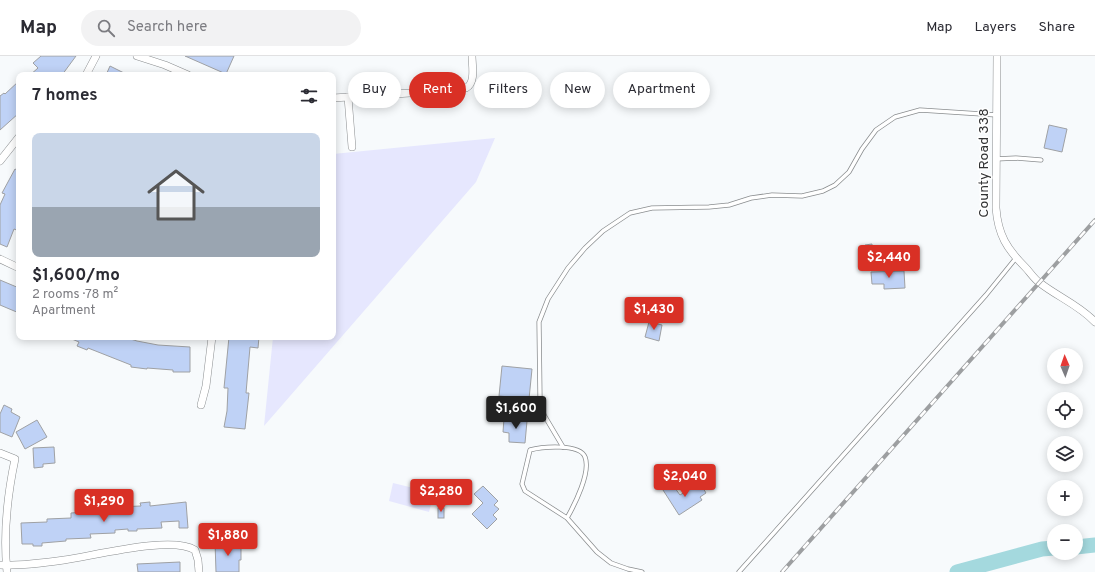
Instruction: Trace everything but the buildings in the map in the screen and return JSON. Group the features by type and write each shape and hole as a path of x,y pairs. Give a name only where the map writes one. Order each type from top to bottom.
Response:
{"street":[{"path":"88,72 96,56"},
{"path":"137,56 181,72"},
{"path":"401,94 456,90 465,88 470,85 472,74 472,56"},
{"name":"County Road 338","path":"997,56 996,208 998,226 1004,240 1016,258 1039,282 1076,305 1095,322"},
{"path":"336,98 348,97"},
{"path":"349,108 352,147"},
{"path":"0,161 16,140"},
{"path":"0,259 16,267"},
{"path":"201,404 206,386 212,340"},
{"path":"0,453 15,459 5,521 4,567 55,562 125,549 150,546 185,545 195,550 199,572"}],"lane":[{"path":"563,447 544,415 540,398 539,322 548,299 568,268 585,248 603,231 630,213 652,208 709,207 729,205 751,198 772,195 802,196 823,191 835,185 849,172 862,148 876,130 894,117 920,110 997,115"},
{"path":"996,159 1016,158 1041,160"},
{"path":"739,572 986,295 1016,258"},
{"path":"567,518 579,495 586,468 585,456 581,451 563,447 540,447 530,450 522,484 525,491 567,518 597,552 611,563 642,572"}],"shaded area":[{"path":"495,138 476,182 264,426 273,340 336,340 336,154"},
{"path":"393,483 434,493 429,512 389,501"}],"waterway":[{"path":"1083,546 1095,545"},
{"path":"957,572 1047,549"}],"railway":[{"path":"782,572 1095,220"}]}
